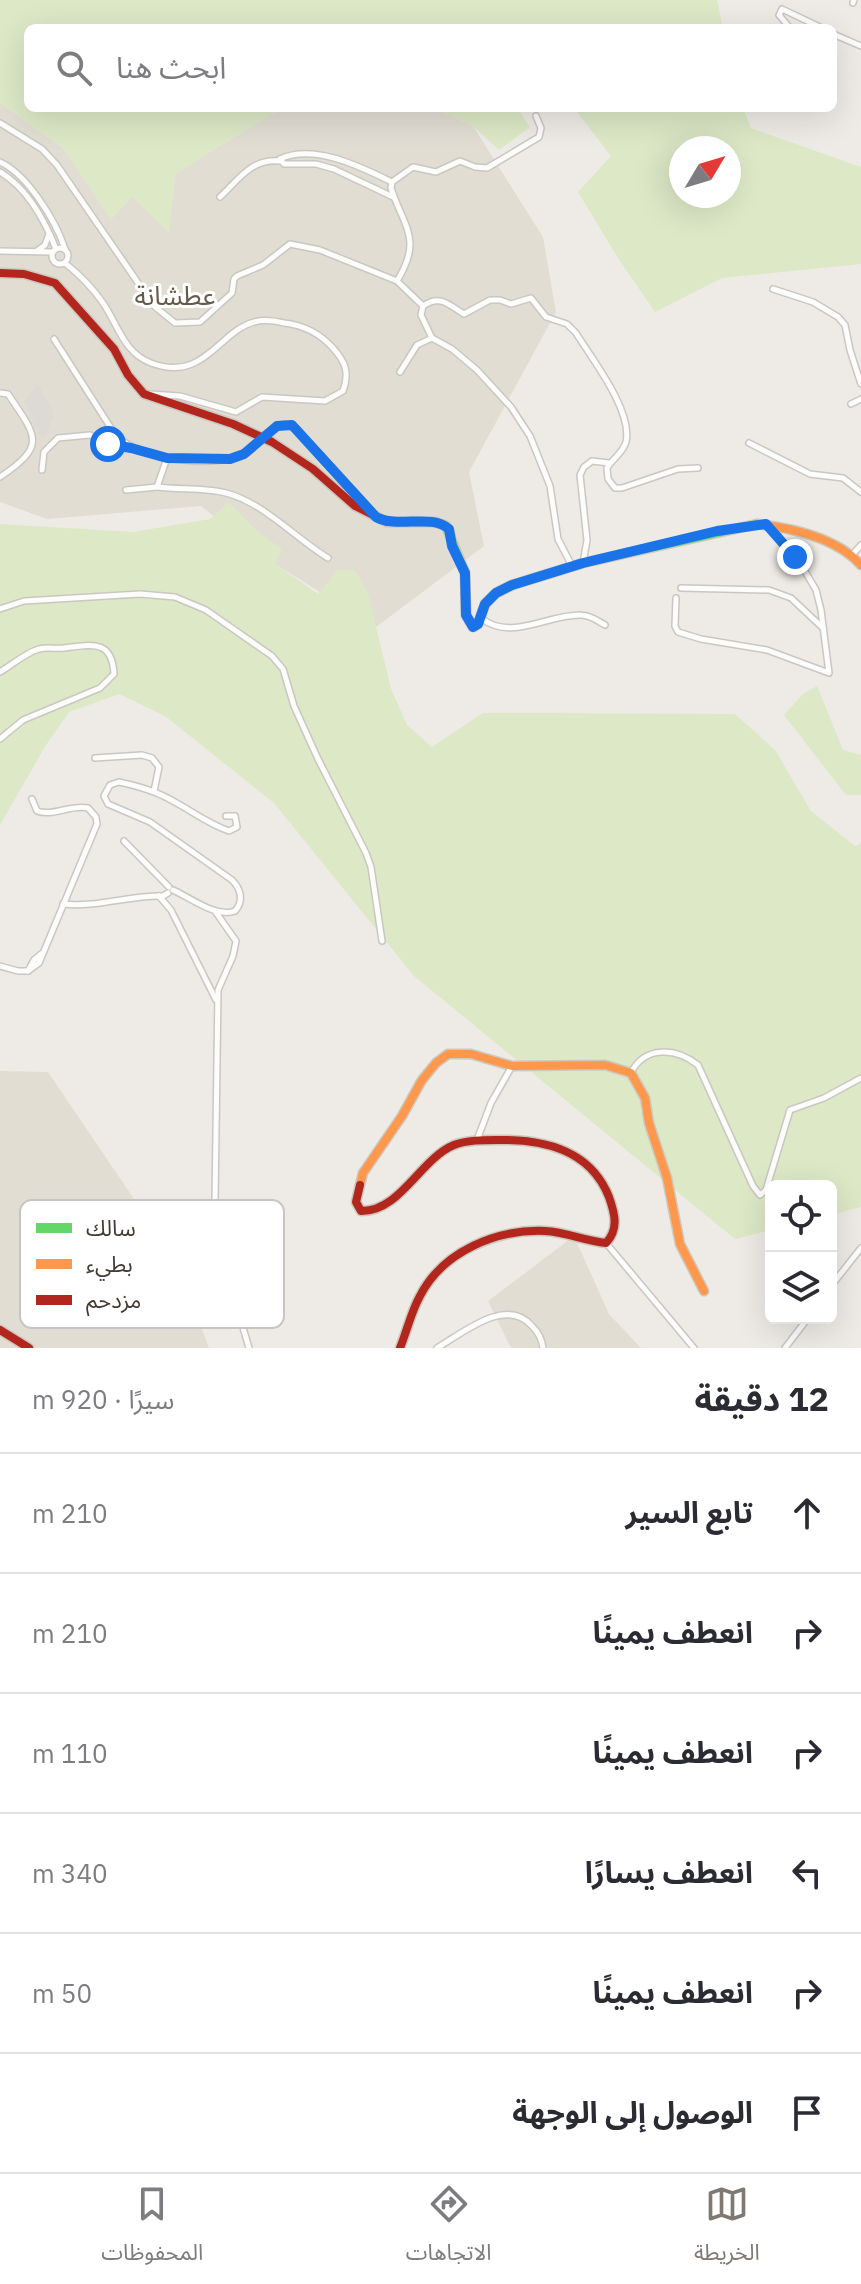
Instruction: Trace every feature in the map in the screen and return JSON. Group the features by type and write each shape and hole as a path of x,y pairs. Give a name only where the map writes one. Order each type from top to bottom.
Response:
{"street":[{"path":"787,24 779,15 782,9 814,24"},
{"path":"837,36 861,46"},
{"path":"392,182 413,167 436,172 460,161 487,168 539,137 541,128 536,116"},
{"path":"0,123 42,149 57,165 154,306 175,323 200,322 232,293 237,276 263,265 290,244 320,250 397,281 423,306"},
{"path":"280,161 299,155 336,158 392,182"},
{"path":"220,197 253,164 271,160 284,164 316,164 334,169 394,198"},
{"path":"0,162 16,171 28,186 59,234 69,257 104,305 127,346 148,362 167,367 197,362 248,324 265,320 304,327 329,344 346,365 347,379 343,391 332,400 260,397 242,410 231,412 180,396 144,394"},
{"path":"0,172 23,192 50,233 59,264 65,263 69,257"},
{"path":"392,182 394,198 410,234 411,246 397,281"},
{"path":"39,252 50,233"},
{"path":"0,251 54,253 65,249"},
{"path":"65,263 81,276"},
{"path":"0,273 24,274 55,283 101,332 144,394 233,424 272,442 313,469 355,506 376,517 391,523 435,522 446,526 465,573 465,608 471,626 476,627 485,604 496,593 512,585 583,563 717,531 766,524 786,527 843,549 861,565"},
{"path":"773,289 813,302 838,317 845,325 861,384"},
{"path":"572,566 558,539 550,486 530,436 511,407 477,370 452,349 432,338 421,315 423,306 430,301 445,301 464,314 490,300 511,304 528,297 546,317 567,324 576,333 607,383 625,422 626,440 619,454 609,463 608,479 615,488 678,469 698,468"},
{"path":"400,372 417,345 432,338"},
{"path":"54,339 116,436 131,448"},
{"path":"0,393 8,394 30,428 33,440 27,457 0,477"},
{"path":"851,404 861,399"},
{"path":"42,470 44,452 58,438 90,435 114,447 131,448 167,458 230,459 241,456 273,429 284,424 292,425 376,517"},
{"path":"749,443 810,474 843,478 861,492"},
{"path":"157,487 167,458"},
{"path":"583,563 587,540 580,475 592,461 609,463"},
{"path":"126,490 157,487 209,489 231,494 249,503 328,558"},
{"path":"676,598 675,626 678,632 767,650 827,674 830,668 824,628 819,599 811,579 766,524"},
{"path":"852,555 861,545"},
{"path":"681,588 769,590 791,598 824,628"},
{"path":"0,609 24,601 64,597 140,594 175,597 206,610 272,656 283,669 294,706 366,853 371,867 382,941"},
{"path":"480,618 488,624 505,628 582,615 605,625"},
{"path":"0,672 42,648 89,644 107,651 114,674 100,688 23,720 0,739"},
{"path":"95,758 142,755 152,758 159,767 154,791"},
{"path":"124,841 170,890 215,911 229,913 240,906 239,890 232,880 150,822 111,807 104,798 115,782 154,791 229,831 237,827 235,816 226,816"},
{"path":"0,966 28,971 41,954 96,829 96,817 83,806 41,813 32,799"},
{"path":"63,904 92,906 120,898 159,896 170,890"},
{"path":"159,896 171,910 217,1002"},
{"path":"215,911 236,941 233,956 219,983 217,1002 215,1200"},
{"path":"631,1073 640,1059 653,1052 684,1055 698,1065 753,1186 760,1195 766,1190 790,1110 824,1098 861,1078"},
{"path":"606,1243 611,1240 615,1225 610,1200 595,1172 579,1157 542,1141 477,1141 453,1145 435,1155 386,1207 365,1213 356,1202 363,1173 422,1080 448,1054 459,1053 512,1066 605,1065 631,1073 645,1098 649,1123 667,1178 680,1244 704,1291"},
{"path":"477,1141 491,1103 512,1066"},
{"path":"400,1348 423,1290 447,1263 475,1244 521,1232 545,1231 606,1243 694,1348"},
{"path":"837,1278 861,1248"},
{"path":"437,1348 505,1313 523,1316 542,1341 543,1348"},
{"path":"785,1348 803,1324"},
{"path":"243,1328 249,1348"},
{"path":"0,1330 29,1348"}],"shaded area":[{"path":"0,103 63,148 111,219 132,196 169,232 175,174 273,113 443,112 473,126 543,237 556,312 469,472 484,546 376,627 275,564 201,506 47,519 0,502"},
{"path":"38,384 54,414 45,437 38,433 24,401"},
{"path":"0,1071 48,1072 135,1200 20,1200 20,1328 201,1328 209,1348 0,1348"},
{"path":"574,1236 609,1314 641,1348 511,1348 488,1301"}],"green space":[{"path":"0,0 717,0 722,24 24,24 24,112 277,112 175,174 169,233 132,197 111,219 63,148 0,103"},
{"path":"443,112 520,112 530,127 499,150 473,126"},
{"path":"577,112 745,112 751,128 861,167 861,264 722,278 655,312 578,192 611,156"},
{"path":"229,502 257,531 282,549 275,564 318,594 337,570 355,570 368,593 391,689 407,725 432,747 483,713 735,714 775,750 811,811 855,846 861,843 861,1207 837,1213 837,1180 765,1180 765,1232 735,1239 414,976 274,803 165,716 119,694 69,712 46,745 0,825 0,524 133,532 210,519"},
{"path":"817,686 843,750 861,755 861,795 846,795 784,715 803,694"}],"traffic: fast":[{"path":"393,522 435,522 446,526 465,573 466,615 473,627 478,624 485,604 496,593 512,585 583,563 757,524"}],"traffic: slow":[{"path":"757,524 785,528 827,541 861,565"},
{"path":"360,1185 363,1173 422,1080 448,1054 471,1054 512,1066 605,1065 631,1073 645,1098 649,1123 667,1178 680,1244 704,1291"}],"traffic: jam":[{"path":"0,273 24,274 55,283 114,349 128,375 144,394 233,424 272,442 313,469 355,506 393,522"},
{"path":"360,1185 356,1202 361,1211 375,1209 399,1194 431,1161 454,1145 481,1140 514,1140 548,1145 577,1158 601,1181 613,1209 613,1232 606,1243 553,1232 527,1231 490,1239 457,1255 430,1280 420,1296 400,1348"},
{"path":"0,1330 29,1348"}],"district":[{"name":"عطشانة","path":"175,295"}],"route":[{"path":"108,444 167,458 230,459 244,454 277,426 292,425 376,517 391,523 442,523 449,529 452,546 465,573 466,615 473,627 478,624 482,609 491,597 512,585 583,563 717,531 766,524 795,557"}]}
